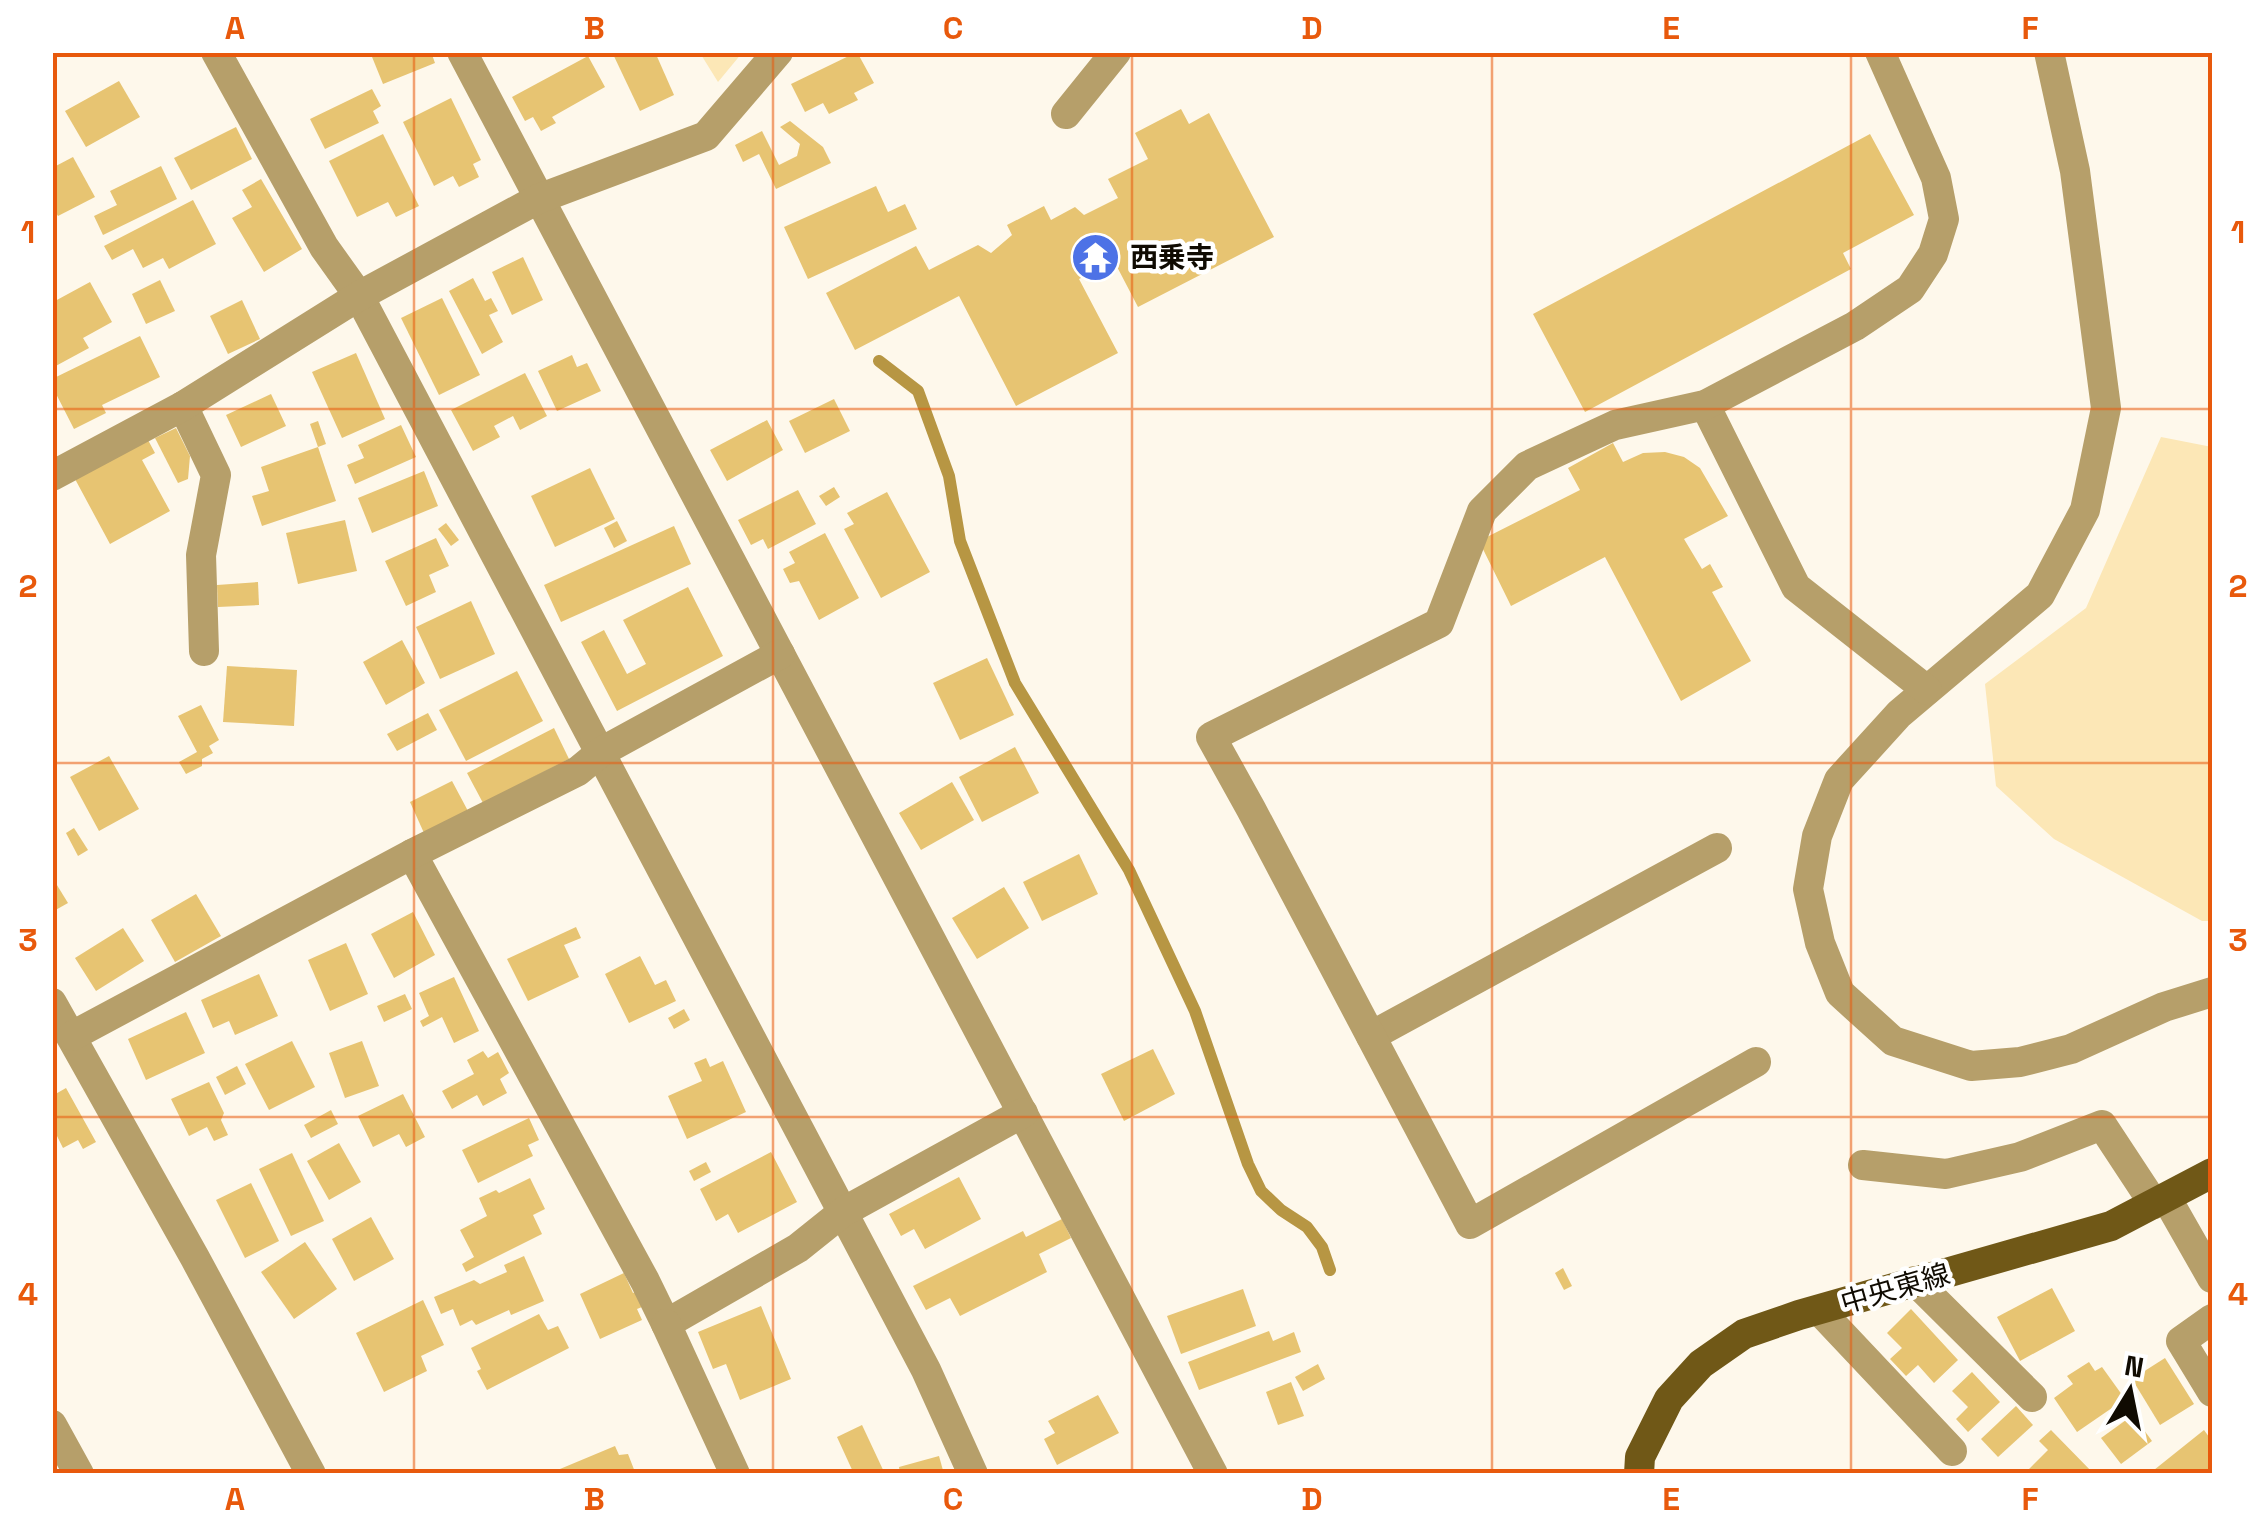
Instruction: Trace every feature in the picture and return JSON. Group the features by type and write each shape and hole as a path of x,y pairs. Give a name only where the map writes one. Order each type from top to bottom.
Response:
{"main road":[{"name":"中央東線","path":"1639,1474 1640,1457 1669,1399 1700,1364 1744,1334 2111,1226 2212,1173"}],"street":[{"path":"216,52 324,247 360,296 926,1370 973,1474"},
{"path":"462,52 1213,1474"},
{"path":"52,476 183,406 360,296 538,199 706,136 778,52"},
{"path":"1066,114 1116,52"},
{"path":"1756,1062 1470,1224 1211,736 1439,623 1482,511 1526,466 1615,426 1705,405 1855,326 1910,288 1934,254 1944,218 1936,178 1880,52"},
{"path":"2049,52 2075,171 2106,408 2085,510 2040,594 1899,714 1838,780 1817,836 1808,889 1820,943 1840,992 1894,1041 1970,1066 2020,1062 2071,1050 2164,1007 2212,992"},
{"path":"1705,405 1796,587 1927,690"},
{"path":"183,406 216,475 201,555 204,650"},
{"path":"52,1065 76,1044 412,854 578,772 601,752 780,654"},
{"path":"1371,1036 1717,848"},
{"path":"412,854 636,1264 735,1474"},
{"path":"52,1003 311,1474"},
{"path":"666,1324 798,1248 843,1212 1023,1113"},
{"path":"1863,1165 1946,1174 2020,1157 2102,1125 2212,1278"},
{"path":"1915,1281 2032,1397"},
{"path":"1819,1310 1952,1451"},
{"path":"2212,1319 2181,1342 2212,1392"},
{"path":"52,1425 78,1474"}],"shaded area":[{"path":"700,53 742,53 718,82"},
{"path":"2161,437 2212,447 2212,921 2202,921 2054,839 1996,786 1985,684 2086,608"}],"building":[{"path":"370,52 431,52 435,63 383,84"},
{"path":"612,52 655,52 674,95 640,111"},
{"path":"857,52 874,83 854,93 858,100 829,114 823,103 805,112 791,84"},
{"path":"588,56 605,87 552,117 556,123 541,131 533,117 525,121 512,97"},
{"path":"119,81 140,117 86,147 65,111"},
{"path":"372,89 381,106 373,111 379,123 325,149 310,119"},
{"path":"451,98 481,160 473,164 479,177 459,187 453,176 434,186 403,122"},
{"name":"西乗寺","path":"1181,109 1189,124 1209,113 1274,237 1138,307 1114,261 1079,279 1118,353 1016,406 959,296 855,350 826,293 916,246 929,270 978,245 991,253 1012,235 1007,225 1044,206 1051,220 1075,207 1084,215 1118,198 1108,179 1148,159 1135,133"},
{"path":"790,121 823,147 831,163 776,189 759,154 743,162 735,145 762,131 779,165 797,156 800,144 780,127"},
{"path":"236,127 252,159 191,190 174,158"},
{"path":"383,134 419,206 396,217 388,202 357,217 329,161"},
{"path":"1870,134 1914,215 1843,253 1851,269 1585,412 1533,314"},
{"path":"73,157 95,197 58,216 52,206 52,168"},
{"path":"161,166 177,199 103,235 94,216 117,205 110,191"},
{"path":"261,179 302,249 264,272 232,218 252,207 242,190"},
{"path":"876,186 888,212 905,204 917,229 808,279 784,227"},
{"path":"193,200 216,244 169,269 163,258 143,268 133,249 112,260 104,246"},
{"path":"523,257 543,300 512,315 492,272"},
{"path":"473,278 485,301 491,298 498,311 489,315 503,342 482,354 449,291"},
{"path":"160,280 175,311 146,324 132,294"},
{"path":"90,282 112,322 83,338 89,348 52,368 52,296 55,301"},
{"path":"442,298 480,375 439,395 401,318"},
{"path":"242,300 260,339 228,354 210,316"},
{"path":"140,336 160,377 102,405 106,413 74,429 52,379"},
{"path":"356,353 385,419 342,438 312,372"},
{"path":"572,355 577,367 587,363 601,391 557,411 538,371"},
{"path":"525,373 547,416 520,430 513,416 494,426 500,437 473,451 451,410"},
{"path":"271,394 286,426 241,447 226,415"},
{"path":"834,399 850,431 805,453 789,421"},
{"path":"767,420 783,450 727,481 710,450"},
{"path":"318,421 326,444 318,447 310,424"},
{"path":"401,425 416,457 355,484 347,465 364,458 358,445"},
{"path":"176,428 190,456 188,479 178,483 155,438"},
{"path":"148,440 155,453 142,460 170,511 110,544 75,479"},
{"path":"1613,443 1623,462 1643,453 1665,452 1684,457 1700,468 1728,516 1684,539 1702,569 1710,564 1723,587 1712,592 1751,661 1681,701 1605,557 1511,606 1479,541 1580,490 1568,468"},
{"path":"318,447 336,501 262,526 252,496 269,491 261,467"},
{"path":"590,468 615,519 555,547 531,496"},
{"path":"424,471 438,506 372,533 358,498"},
{"path":"834,487 840,497 826,506 819,496"},
{"path":"798,490 816,524 768,549 763,539 751,545 738,520"},
{"path":"887,492 930,572 881,598 844,529 854,524 847,513"},
{"path":"345,520 357,571 298,584 286,533"},
{"path":"617,521 627,541 614,548 604,528"},
{"path":"446,523 459,540 451,546 438,529"},
{"path":"674,526 691,564 561,622 544,585"},
{"path":"825,533 859,598 819,620 799,581 790,583 783,569 795,563 789,552"},
{"path":"436,538 449,566 429,575 436,592 406,606 385,561"},
{"path":"258,582 259,605 218,607 217,585"},
{"path":"688,587 723,656 617,711 581,642 604,630 627,674 646,664 623,620"},
{"path":"471,601 495,654 440,679 416,627"},
{"path":"402,640 425,683 386,705 363,662"},
{"path":"987,658 1014,715 960,740 933,683"},
{"path":"227,666 297,670 294,726 223,722"},
{"path":"517,671 543,721 466,761 439,710"},
{"path":"201,705 219,740 209,746 213,753 202,759 202,766 186,774 179,762 197,752 178,716"},
{"path":"428,713 437,730 397,751 387,734"},
{"path":"554,728 569,759 483,803 467,773"},
{"path":"1015,747 1039,793 982,822 959,777"},
{"path":"109,756 139,809 99,831 70,777"},
{"path":"452,781 468,811 424,833 410,802"},
{"path":"952,782 974,820 921,850 899,813"},
{"path":"74,828 88,850 78,856 66,833"},
{"path":"1079,854 1098,894 1042,921 1023,882"},
{"path":"52,877 68,903 52,912"},
{"path":"1004,887 1029,928 977,959 952,918"},
{"path":"196,894 221,936 175,962 151,920"},
{"path":"413,912 435,955 394,978 371,934"},
{"path":"576,927 581,938 564,945 579,977 528,1001 507,959"},
{"path":"123,928 144,961 96,991 75,958"},
{"path":"346,943 368,994 330,1011 308,960"},
{"path":"640,956 655,985 666,980 676,1001 629,1023 605,974"},
{"path":"259,974 278,1016 235,1035 229,1021 213,1028 201,1000"},
{"path":"454,977 479,1031 454,1043 442,1017 423,1027 420,1021 429,1016 419,993"},
{"path":"405,994 412,1009 384,1022 377,1006"},
{"path":"684,1009 690,1020 674,1029 668,1018"},
{"path":"186,1012 205,1053 146,1080 128,1039"},
{"path":"292,1041 315,1087 269,1110 245,1064"},
{"path":"362,1041 379,1086 345,1098 329,1053"},
{"path":"1153,1049 1175,1094 1124,1121 1101,1074"},
{"path":"483,1051 488,1058 498,1052 509,1073 500,1079 507,1093 483,1106 477,1095 452,1109 442,1091 474,1074 467,1060"},
{"path":"706,1058 710,1067 723,1061 746,1112 687,1139 668,1096 702,1081 694,1063"},
{"path":"237,1066 246,1084 225,1095 216,1077"},
{"path":"209,1082 224,1113 221,1120 228,1135 214,1141 207,1127 189,1136 171,1099"},
{"path":"66,1088 96,1142 83,1149 78,1140 63,1148 57,1136 52,1138 52,1096"},
{"path":"403,1094 425,1137 406,1147 399,1134 373,1147 358,1116"},
{"path":"331,1110 338,1124 311,1138 304,1125"},
{"path":"529,1118 539,1140 528,1145 533,1156 478,1183 462,1150"},
{"path":"339,1143 361,1182 329,1200 307,1161"},
{"path":"771,1152 797,1202 738,1233 728,1214 716,1221 700,1189"},
{"path":"292,1153 324,1221 291,1236 259,1169"},
{"path":"706,1162 711,1172 694,1181 689,1171"},
{"path":"959,1177 981,1219 925,1249 914,1229 901,1236 889,1214"},
{"path":"530,1178 545,1209 533,1215 542,1234 466,1272 462,1264 474,1257 460,1230 487,1216 479,1198"},
{"path":"251,1183 279,1241 245,1258 216,1200"},
{"path":"371,1217 394,1259 354,1281 332,1239"},
{"path":"1062,1219 1071,1238 1039,1254 1047,1272 960,1316 950,1298 926,1310 913,1286 1023,1231 1026,1237"},
{"path":"305,1242 337,1289 294,1319 261,1272"},
{"path":"524,1256 544,1301 511,1315 509,1310 476,1325 472,1320 460,1326 453,1309 441,1314 434,1297 474,1280 480,1284 507,1272 504,1265"},
{"path":"1563,1268 1572,1286 1564,1290 1555,1273"},
{"path":"624,1273 633,1293 640,1290 647,1305 637,1309 642,1320 600,1339 580,1294"},
{"path":"2052,1288 2075,1331 2020,1361 1997,1317"},
{"path":"1243,1289 1256,1326 1181,1354 1167,1316"},
{"path":"423,1300 444,1345 421,1356 427,1371 384,1392 356,1333"},
{"path":"761,1306 791,1379 740,1400 726,1364 713,1369 698,1332"},
{"path":"1911,1309 1958,1360 1934,1383 1918,1365 1906,1376 1890,1359 1902,1348 1887,1333"},
{"path":"539,1314 548,1330 558,1326 569,1348 487,1390 471,1348"},
{"path":"1269,1331 1273,1341 1294,1332 1301,1352 1199,1390 1188,1362"},
{"path":"2165,1358 2194,1404 2160,1425 2132,1379"},
{"path":"2089,1362 2095,1371 2102,1367 2125,1399 2077,1432 2054,1398 2073,1384 2067,1376"},
{"path":"1318,1364 1325,1379 1303,1391 1295,1377"},
{"path":"1972,1372 2000,1402 1968,1432 1956,1419 1968,1407 1952,1391"},
{"path":"1291,1382 1304,1416 1278,1425 1266,1392"},
{"path":"1098,1395 1119,1433 1057,1465 1044,1439 1055,1433 1048,1421"},
{"path":"2016,1406 2033,1425 1998,1457 1981,1439"},
{"path":"2133,1415 2152,1441 2121,1464 2101,1438"},
{"path":"862,1425 885,1474 854,1474 837,1437"},
{"path":"2051,1430 2094,1474 2024,1474 2048,1450 2039,1441"},
{"path":"2204,1430 2212,1441 2212,1474 2149,1474"},
{"path":"615,1446 619,1455 628,1454 635,1472 548,1474"},
{"path":"939,1456 944,1474 900,1474 899,1467"}],"waterway":[{"path":"879,361 918,391 949,476 960,541 1015,683 1129,870 1195,1011 1261,1191 1307,1227 1322,1247 1330,1270"}],"place":[{"name":"西乗寺","path":"1095,257"}]}
